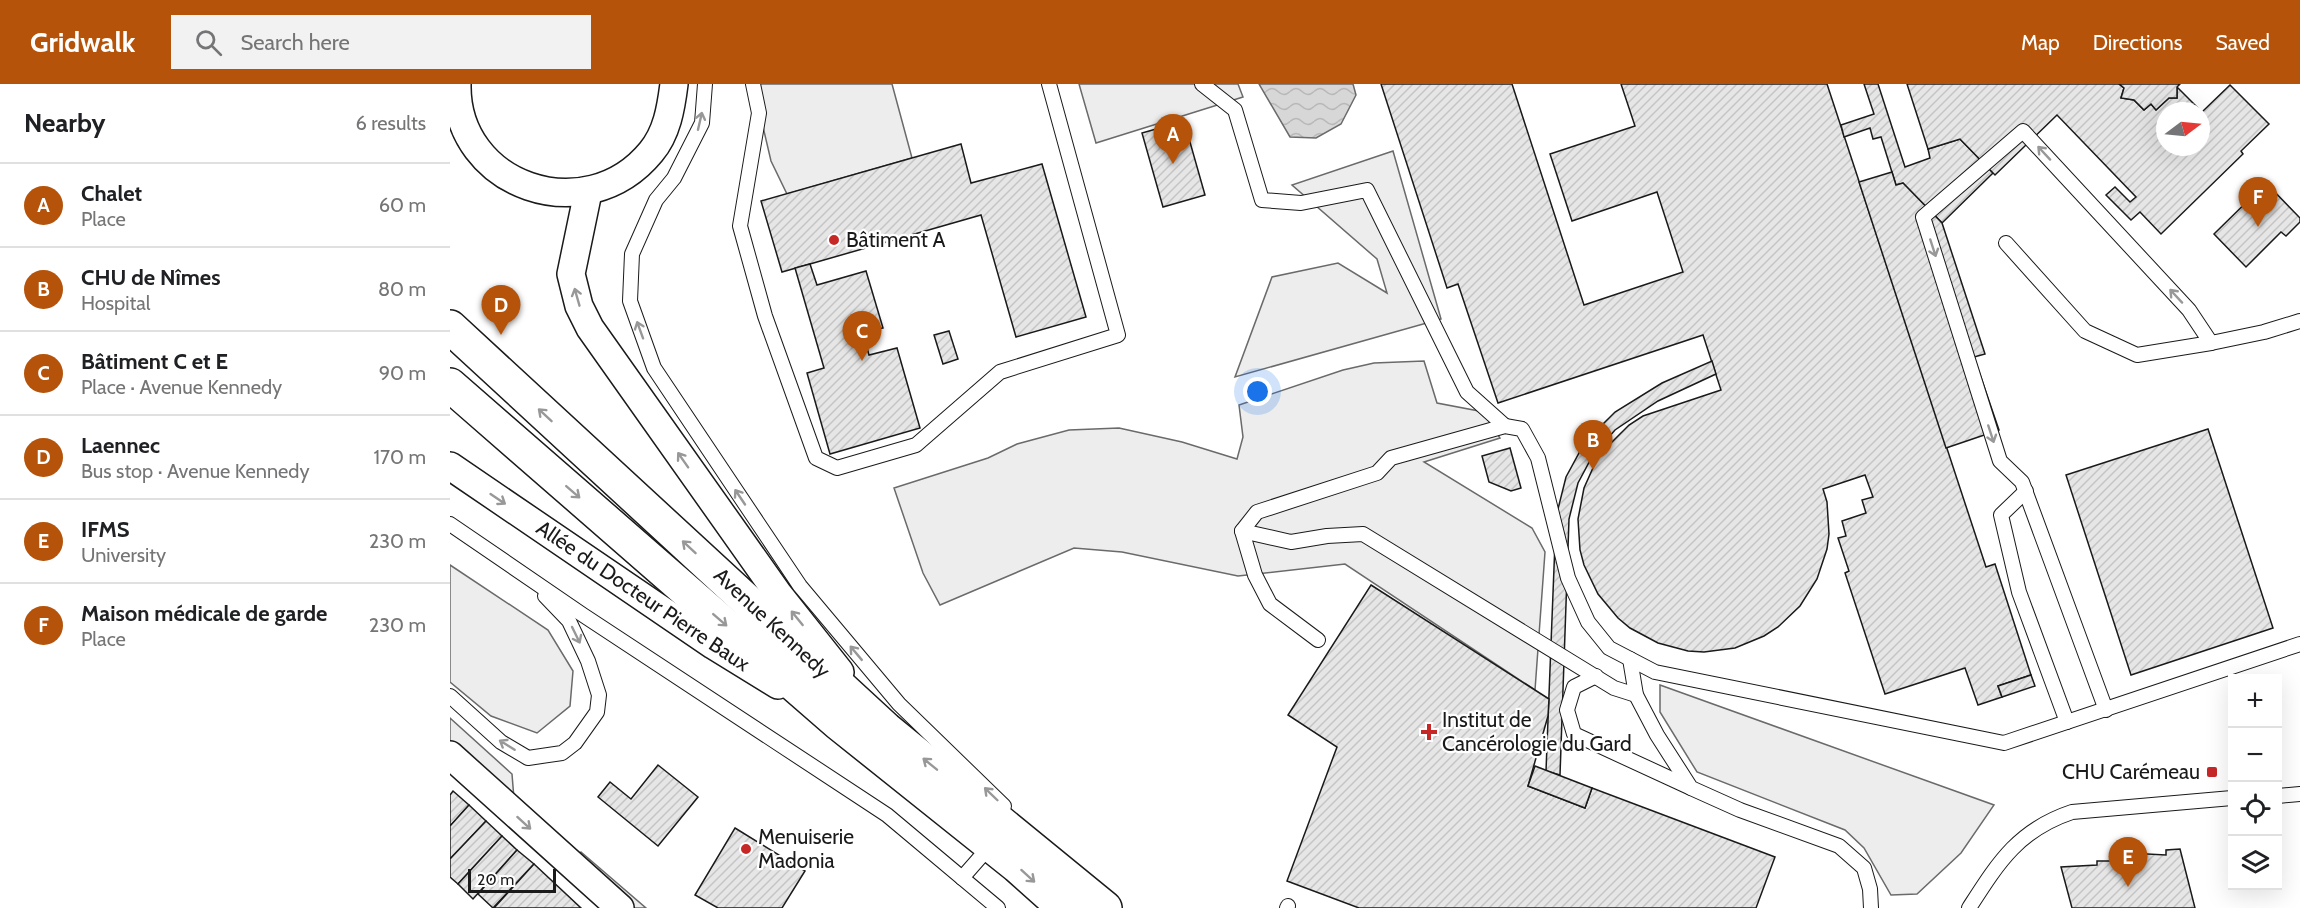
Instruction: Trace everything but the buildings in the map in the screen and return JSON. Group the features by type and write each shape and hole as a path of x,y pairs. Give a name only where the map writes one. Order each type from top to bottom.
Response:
{"main road":[{"name":"Avenue Kennedy","path":"450,327 886,729 1106,908"},
{"name":"Avenue Kennedy","path":"450,385 838,723 991,845 1064,908"}],"street":[{"path":"457,84 458,130 489,163 522,185 559,194 588,192 623,177 651,152 669,119 674,84"},
{"path":"588,192 571,274 579,306 590,328 778,596 886,729"},
{"name":"Allée du Docteur Pierre Baux","path":"450,466 713,645 838,723"},
{"path":"450,755 620,908"}],"lane":[{"path":"705,84 702,123 674,178 656,201 632,254 630,301 654,368 807,595 899,704 1106,908"},
{"path":"753,84 759,113 740,226 765,316 816,458 837,468 916,444 1000,372 1118,335 1049,84"},
{"path":"1202,84 1235,110 1262,200 1301,204 1367,190 1467,392 1504,426"},
{"path":"2106,710 2026,491 2022,482 2000,461 1923,217 2023,131 2189,310 2211,343"},
{"path":"2006,243 2085,331 2137,355 2264,332 2300,321"},
{"path":"1242,531 1257,512 1377,473 1391,458 1504,426 1522,429 1538,458 1568,578 1588,622 1609,648 1655,672 2004,743 2300,644"},
{"path":"2026,491 2001,515 2019,592 2067,722"},
{"path":"450,524 887,815 998,908"},
{"path":"1242,531 1255,575 1270,604 1318,640"},
{"path":"1242,531 1291,542 1327,536 1364,534 1614,688 1636,695"},
{"path":"450,696 501,742 528,758 562,753 575,743 597,712 599,695 588,661 569,621 524,575"},
{"path":"1630,659 1636,695 1657,735 1691,788"},
{"path":"1596,676 1574,687 1567,710 1574,734 1740,810 1839,846 1864,868 1870,889 1871,908"},
{"path":"2282,796 2300,794"},
{"path":"1969,908 2013,846 2055,818 2072,812 2228,798"},
{"path":"962,878 991,845"}],"shaded area":[{"path":"753,84 892,84 912,158 787,194 771,161"},
{"path":"1079,84 1238,84 1243,97 1096,143"},
{"path":"1393,151 1441,319 1235,377 1272,277 1338,263 1387,293 1377,259 1292,185"},
{"path":"1424,361 1437,403 1484,412 1500,438 1424,462 1532,528 1545,552 1535,690 1345,564 1238,576 1122,552 1074,548 940,605 923,573 894,488 988,458 1017,444 1069,430 1119,428 1182,442 1237,459 1243,437 1239,405 1343,370 1374,363"},
{"path":"450,565 548,630 573,671 570,706 537,733 491,716 450,682"},
{"path":"1660,685 1994,805 1961,853 1917,894 1891,895 1864,848 1845,830 1697,772 1660,712"},
{"path":"450,718 512,774 514,799 450,741"},
{"path":"581,852 646,908 635,908 576,857"}],"water":[{"path":"1259,84 1353,84 1356,95 1341,124 1316,138 1290,137"}],"place":[{"name":"Chalet","path":"1173,164"},
{"name":"Maison médicale de garde","path":"2258,227"},
{"name":"Bâtiment A","path":"834,240"},
{"name":"Laennec","path":"501,335"},
{"name":"Bâtiment C et E","path":"862,361"},
{"name":"CHU de Nîmes","path":"1593,470"},
{"name":"Institut de Cancérologie du Gard","path":"1429,732"},
{"name":"CHU Carémeau","path":"2212,772"},
{"name":"Menuiserie Madonia","path":"746,849"},
{"name":"IFMS","path":"2128,887"}]}
